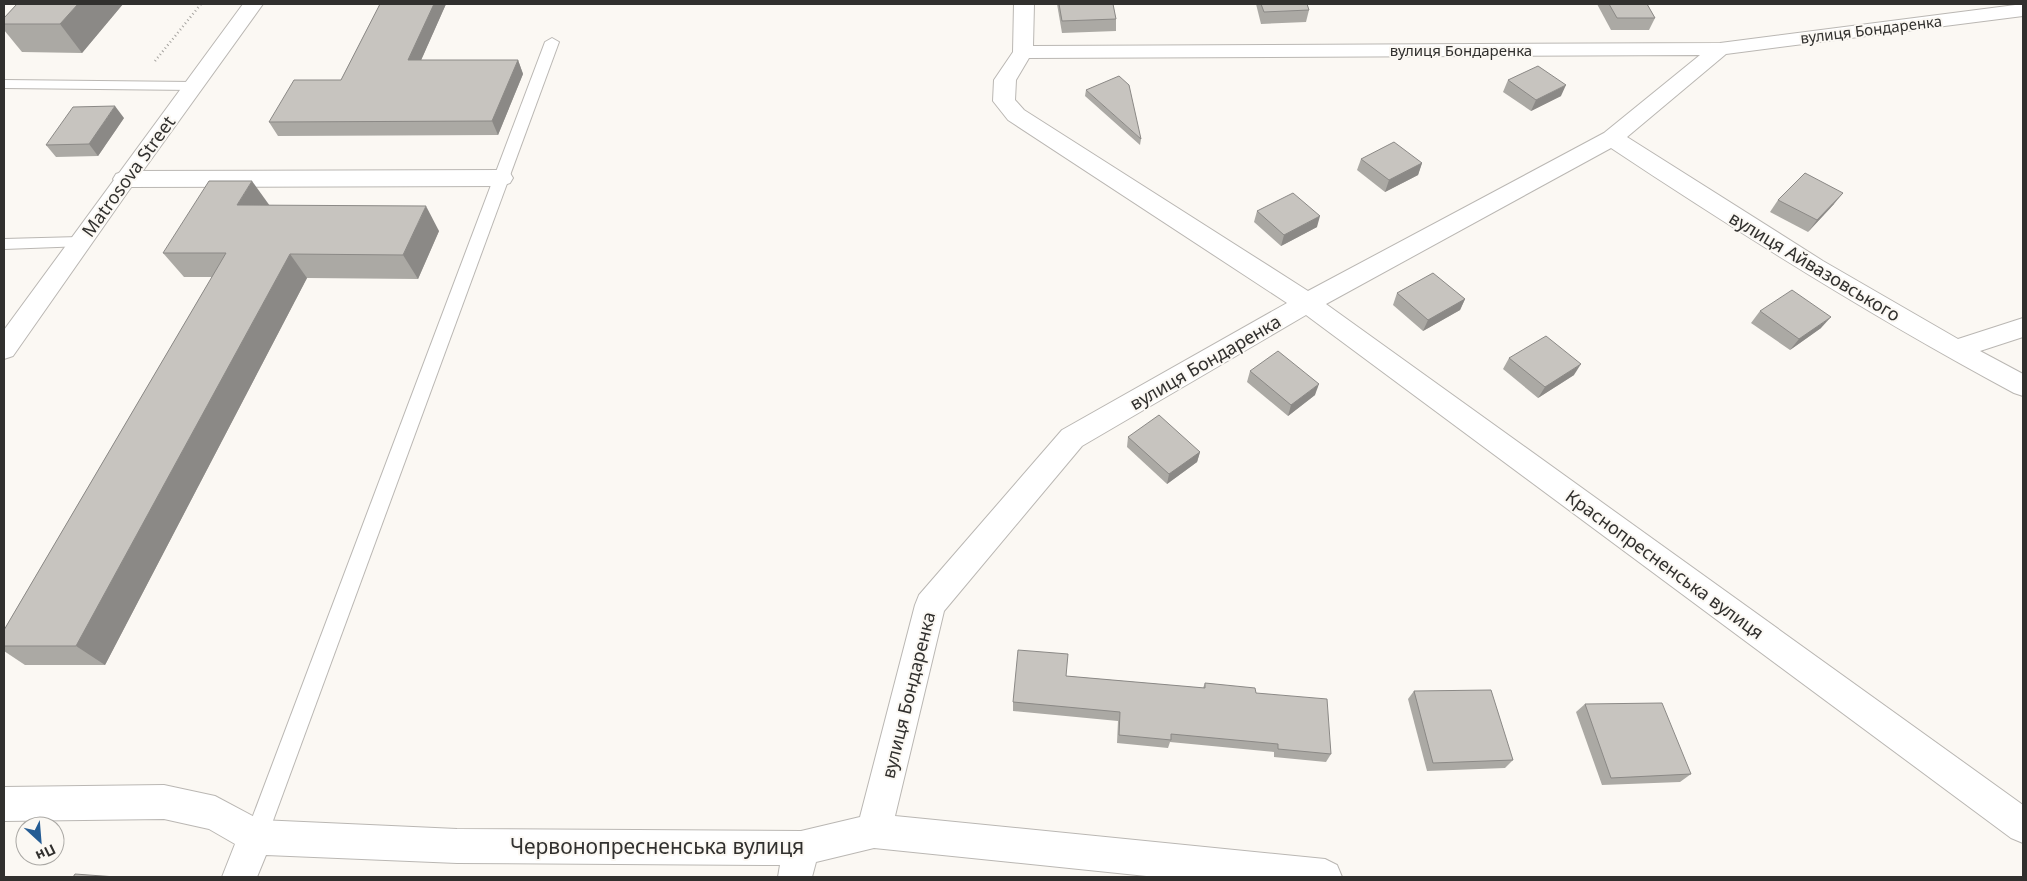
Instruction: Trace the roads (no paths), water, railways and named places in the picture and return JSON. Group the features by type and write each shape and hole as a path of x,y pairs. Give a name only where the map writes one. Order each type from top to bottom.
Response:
{"street":[{"name":"Matrosova Street","path":"4,349 124,179 253,4"},
{"path":"1022,52 1024,4"},
{"name":"вулиця Бондаренка","path":"1022,52 1720,49 2023,10"},
{"name":"вулиця Бондаренка","path":"874,831 930,605 1072,438 1307,303 1612,138 1720,49"},
{"name":"Краснопресненська вулиця","path":"1022,52 1005,80 1004,101 1016,115 1307,303 2023,826"},
{"name":"вулиця Айвазовського","path":"1612,138 1721,210 1954,350 2023,386"},
{"path":"124,179 502,178"},
{"path":"1954,350 2023,327"},
{"path":"4,804 164,802 215,813 256,837 239,877"},
{"name":"Червонопресненська вулиця","path":"256,837 798,863 874,831 1325,877"}],"lane":[{"path":"256,837 552,42"},
{"path":"4,84 193,86"},
{"path":"4,244 80,242"}]}
